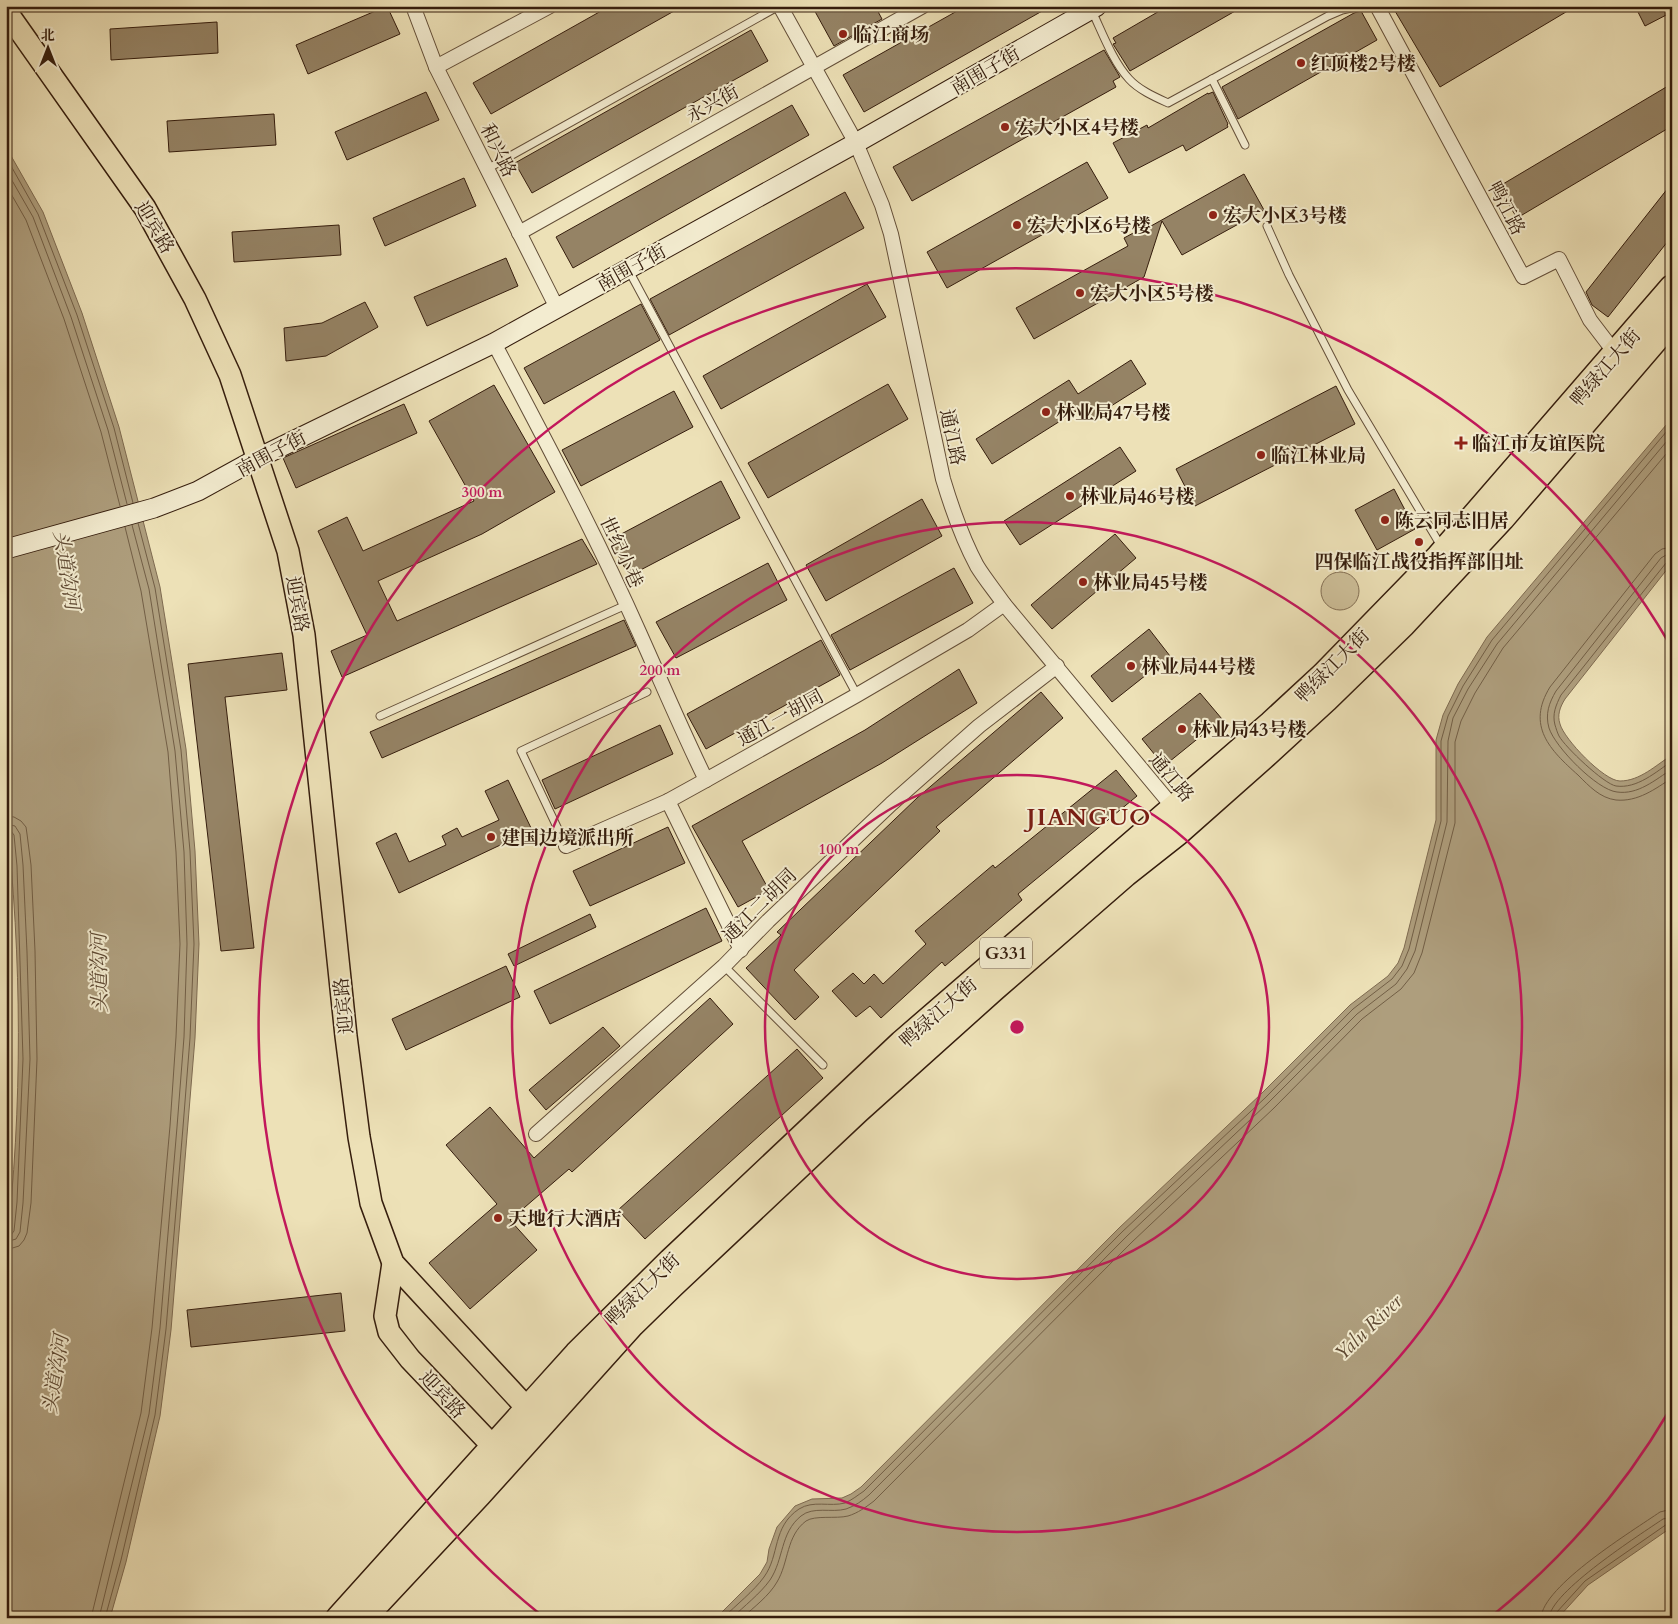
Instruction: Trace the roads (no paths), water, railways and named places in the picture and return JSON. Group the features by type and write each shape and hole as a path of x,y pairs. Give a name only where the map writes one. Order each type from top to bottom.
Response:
{"highway":[{"name":"鸭绿江大街","path":"338,1618 534,1417 672,1285 858,1110 1125,874 1271,724 1449,560 1622,362 1672,288"},
{"name":"鸭绿江大街","path":"1622,362 1672,320"},
{"name":"鸭绿江大街","path":"362,1618 500,1454"}],"main road":[{"name":"迎宾路","path":"6,11 145,208 195,299 230,375 288,551 304,635 345,1026 359,1137 371,1203 393,1263 534,1417"},
{"name":"迎宾路","path":"393,1263 385,1316 389,1332 410,1359 500,1454"}],"street":[{"name":"和兴路","path":"413,6 436,67 557,308"},
{"path":"436,67 550,6"},
{"name":"通江路","path":"780,6 856,143 882,206 891,234 941,470 954,516 964,541 978,568 1004,604 1180,816"},
{"name":"永兴街","path":"519,233 923,6"},
{"name":"鸭江路","path":"1377,6 1523,277 1558,259 1590,320 1622,362"},
{"name":"南围子街","path":"6,549 154,508 198,491 258,458 494,343 856,143 1093,7"},
{"name":"世纪小巷","path":"494,343 582,512 706,780"},
{"name":"通江一胡同","path":"566,846 668,801 857,696 968,630 1004,604"},
{"name":"通江二胡同","path":"536,1134 724,966 768,921 978,726 1057,666"},
{"path":"668,801 741,950"}],"lane":[{"path":"487,169 780,6"},
{"path":"1093,7 1112,54 1129,79 1147,92 1168,103 1328,16 1342,10 1360,6"},
{"path":"1212,79 1245,145"},
{"path":"1267,226 1289,275 1348,390 1449,560"},
{"path":"628,269 857,696"},
{"path":"380,716 626,605"},
{"path":"566,846 521,751 646,692"},
{"path":"724,966 823,1065"}],"water":[{"name":"头道沟河","path":"6,147 43,212 82,313 119,427 160,587 186,749 195,851 199,944 195,1038 171,1330 160,1416 126,1562 110,1618 6,1618 6,1251 12,1197 18,1087 18,977 6,813"},
{"name":"Yalu River","path":"1672,418 1672,563 1565,699 1560,708 1559,717 1563,731 1577,749 1595,767 1613,779 1620,781 1634,778 1648,772 1672,755 1672,1527 1588,1585 1558,1618 716,1618 760,1574 767,1562 769,1549 777,1527 795,1506 812,1499 842,1498 861,1487 1119,1228 1261,1094 1350,1005 1388,976 1398,963 1404,948 1436,820 1436,740 1443,715 1458,684 1487,637"}],"place":[{"name":"临江商场","path":"843,34"},
{"name":"红顶楼2号楼","path":"1301,63"},
{"name":"宏大小区4号楼","path":"1005,127"},
{"name":"宏大小区3号楼","path":"1213,215"},
{"name":"宏大小区6号楼","path":"1017,225"},
{"name":"宏大小区5号楼","path":"1080,293"},
{"name":"林业局47号楼","path":"1046,412"},
{"name":"临江市友谊医院","path":"1461,443"},
{"name":"临江林业局","path":"1261,455"},
{"name":"林业局46号楼","path":"1070,496"},
{"name":"陈云同志旧居","path":"1385,520"},
{"name":"四保临江战役指挥部旧址","path":"1419,542"},
{"name":"林业局45号楼","path":"1083,582"},
{"name":"林业局44号楼","path":"1131,666"},
{"name":"林业局43号楼","path":"1182,729"},
{"name":"建国边境派出所","path":"491,837"},
{"name":"天地行大酒店","path":"498,1218"}],"district":[{"name":"JIANGUO","path":"1089,817"}]}
